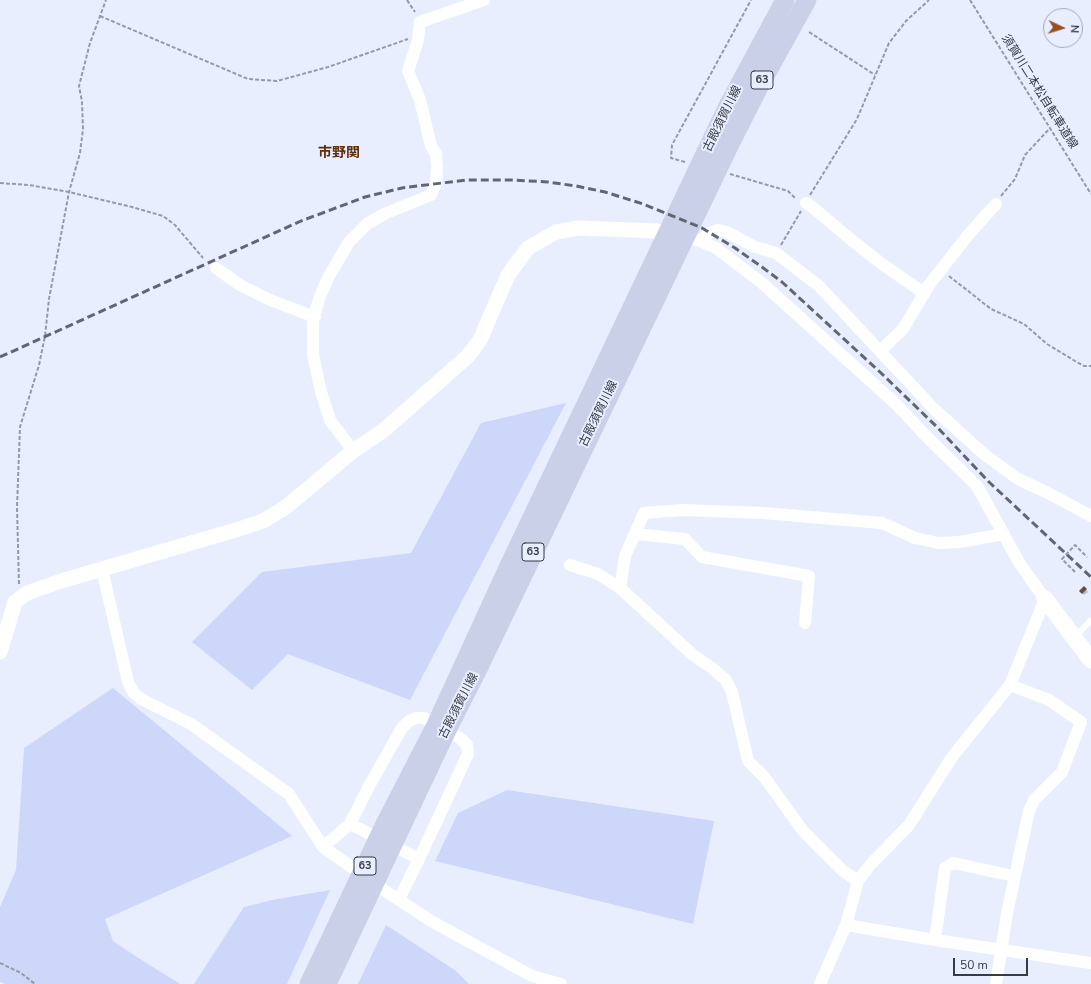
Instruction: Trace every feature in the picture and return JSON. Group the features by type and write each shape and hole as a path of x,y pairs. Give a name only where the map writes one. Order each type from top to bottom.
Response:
{"main road":[{"name":"古殿須賀川線","path":"713,158 732,99 785,0"},
{"name":"古殿須賀川線","path":"392,828 441,727 508,568 660,269 713,158 760,85 807,0"},
{"path":"1045,599 1091,660"},
{"name":"63","path":"327,984 353,911 392,828"},
{"name":"63","path":"309,984 353,911"}],"street":[{"path":"353,451 330,420 313,355 313,320 320,296 328,278 349,242 367,224 384,214 431,195 436,183 436,154 431,146 420,100 408,71 418,40 420,22 484,0"},
{"path":"806,203 882,264 924,294"},
{"path":"880,351 903,329 924,294 941,270 968,235 996,204"},
{"path":"0,652 15,602 26,593 263,520 286,507 353,451 384,430 468,356 480,340 508,275 528,248 556,232 578,228 658,231 700,241 716,248 762,283 896,404 977,486 1020,564 1045,599 1010,686 952,756 909,825 870,865 858,881 846,925 820,984"},
{"path":"700,241 709,232 718,230 727,232 755,247 776,253 819,286 934,409 985,455 1018,479 1091,516"},
{"path":"216,268 240,285 314,318"},
{"path":"620,588 625,556 644,513 682,510 763,513 882,523 915,538 939,543 959,542 1004,534"},
{"path":"635,534 685,539 702,557 809,576 805,623"},
{"path":"570,565 598,574 620,588 693,655 726,680 732,692 748,761 766,778 803,831 843,871 858,881"},
{"path":"102,569 128,682 133,692 140,700 191,724 289,794 323,847 384,890 431,921 532,976 561,984"},
{"path":"996,984 1007,912 1029,811 1034,800 1062,772 1086,724 1049,700 1010,686"},
{"path":"323,847 350,824 369,786 402,728 409,721 416,718 424,718 461,739 467,745 468,754 399,899"},
{"path":"350,824 419,859"},
{"path":"935,940 944,868 953,863 1014,876"},
{"path":"846,925 1091,963"}],"lane":[{"path":"1075,637 1090,621"}],"path":[{"path":"26,593 19,586 17,507 20,427 39,365 46,336 49,299 69,192 80,153 83,129 82,102 79,86 88,51 99,16 106,0"},
{"path":"407,0 416,12 420,22"},
{"path":"776,253 857,119 889,43 906,21 929,0"},
{"name":"須賀川二本松自転車道線","path":"970,0 1091,194"},
{"path":"99,16 248,79 276,81 328,67 418,35"},
{"path":"809,32 875,76"},
{"path":"996,204 1014,179 1025,155 1050,128"},
{"path":"0,183 29,185 69,192 163,216 175,225 203,258"},
{"path":"941,270 991,309 1024,324 1047,344 1075,361 1084,366 1091,366"},
{"path":"1076,572 1062,559 1075,545 1087,557"},
{"path":"0,963 22,974 35,984"}],"shaded area":[{"path":"566,403 410,700 288,654 252,690 192,642 262,572 411,553 481,423"},
{"path":"113,688 292,836 105,919 113,941 180,984 5,984 0,982 0,907 16,870 24,748"},
{"path":"507,790 714,821 693,924 435,861 458,813"},
{"path":"330,890 287,984 194,984 244,907 272,900"},
{"path":"386,925 456,971 469,984 358,984"}],"building":[{"path":"1084,586 1087,589 1082,594 1079,591"}],"railway":[{"path":"0,357 301,221 365,197 402,188 466,180 513,180 548,182 576,186 605,192 643,204 702,228 735,248 782,282 881,373 937,427 989,482 1091,577"}],"district":[{"name":"市野関","path":"339,154"}]}
